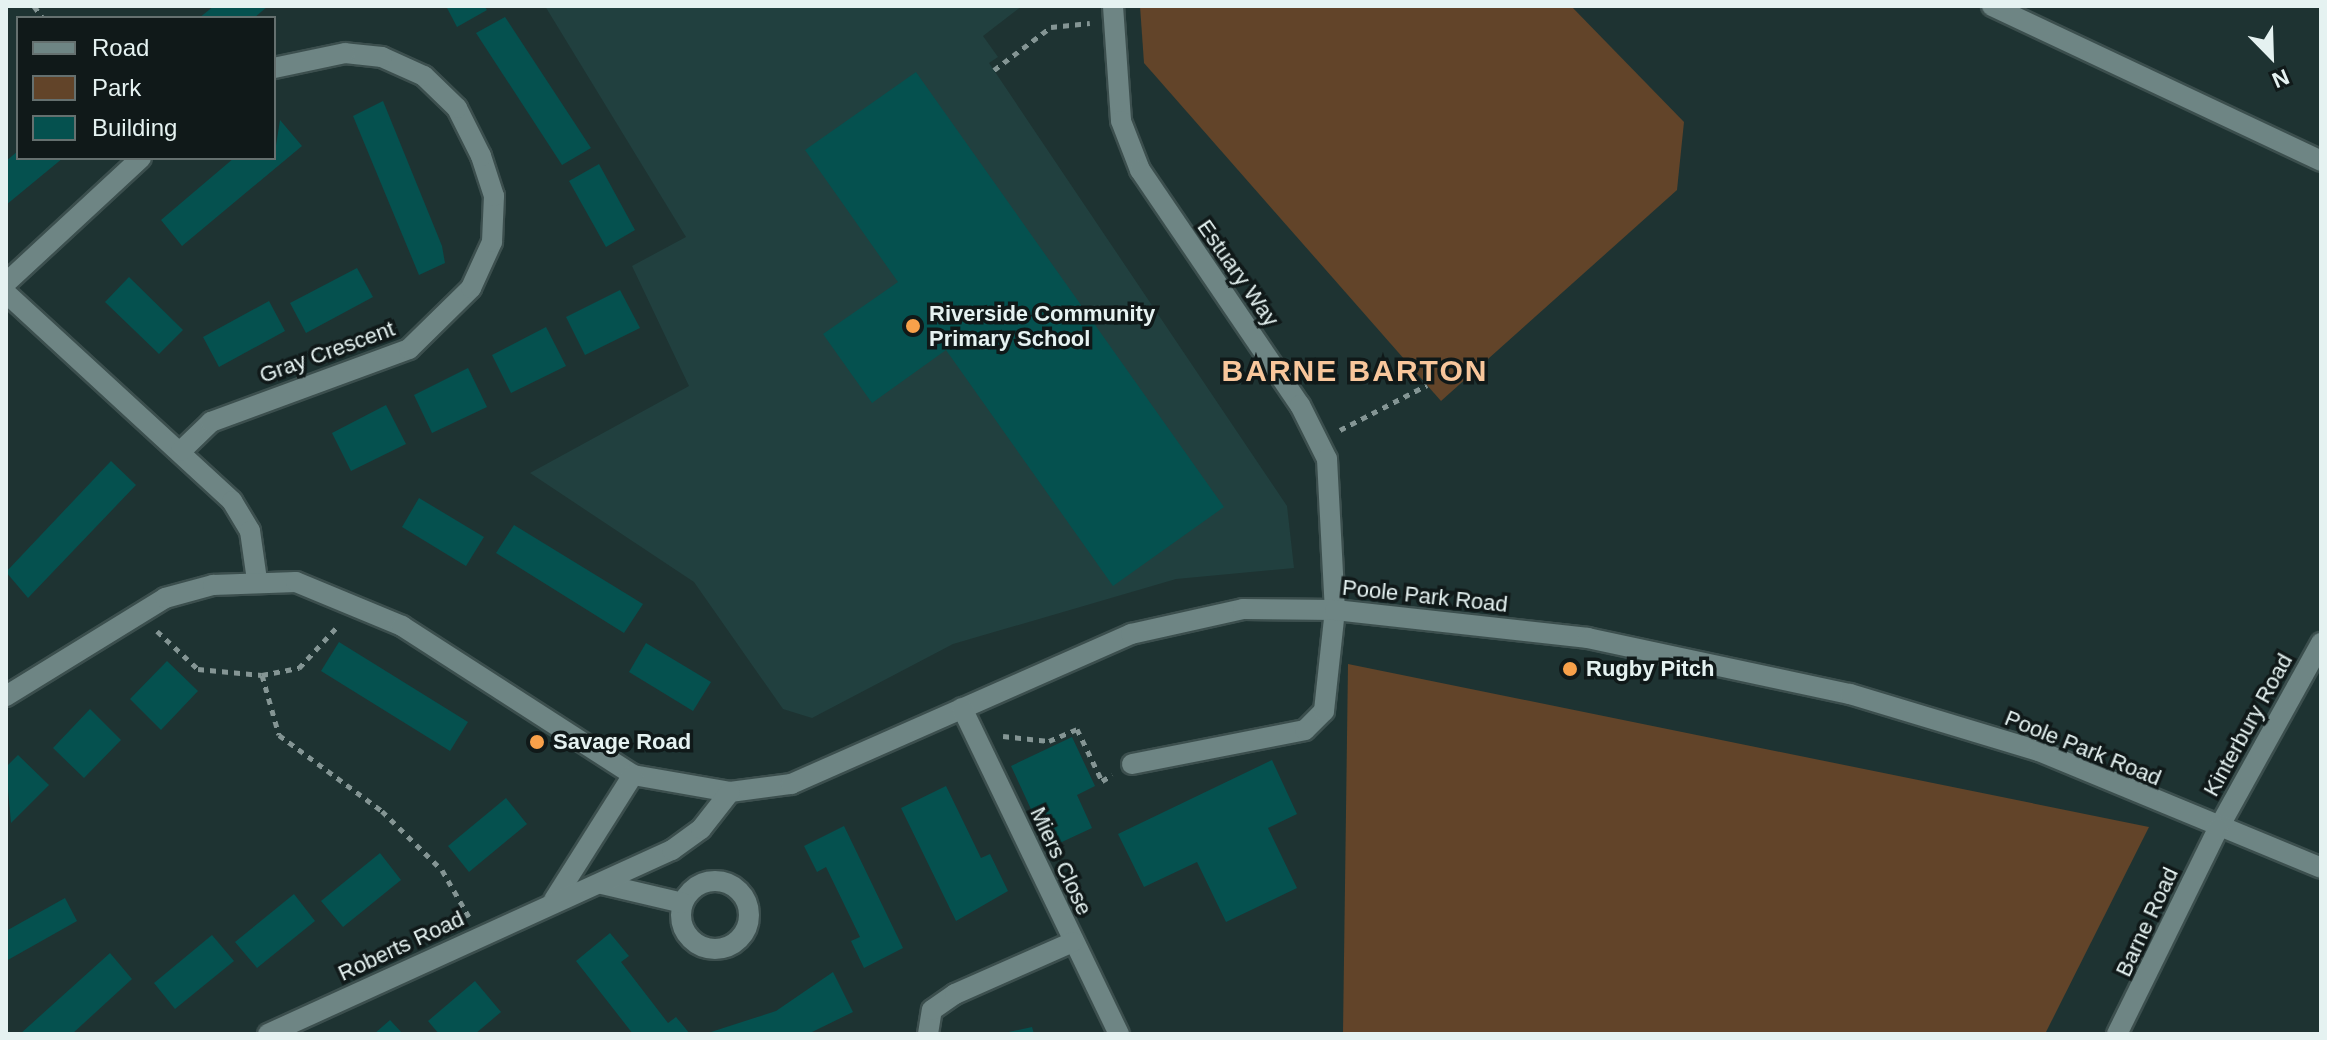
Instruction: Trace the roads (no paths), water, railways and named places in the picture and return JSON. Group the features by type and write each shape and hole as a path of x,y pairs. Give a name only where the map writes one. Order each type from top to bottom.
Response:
{"street":[{"name":"Estuary Way","path":"1113,6 1121,121 1140,170 1300,405 1327,459 1335,610 1324,711 1305,730 1132,764"},
{"path":"1992,6 2321,161"},
{"name":"Gray Crescent","path":"181,451 211,422 409,349 471,288 492,242 494,196 481,156 457,108 424,76 382,57 345,53 276,68"},
{"path":"6,283 139,160"},
{"path":"6,293 232,501 250,531 257,580"},
{"path":"6,696 144,611 213,585 257,580 296,582 352,602 402,626 633,775 554,900"},
{"name":"Poole Park Road","path":"633,775 730,792 791,784 1131,634 1243,609 1335,610 1588,638 1850,694 2039,751 2218,829 2321,868"},
{"name":"Kinterbury Road","path":"2218,829 2321,643"},
{"name":"Miers Close","path":"962,708 1119,1034"},
{"name":"Roberts Road","path":"268,1034 554,900 602,884 701,829 730,792"},
{"name":"Barne Road","path":"2117,1034 2218,829"},
{"path":"602,884 683,903"},
{"path":"928,1034 932,1010 955,994 1073,942"}],"place":[{"name":"Riverside Community Primary School","path":"913,326"},
{"name":"Rugby Pitch","path":"1570,669"},
{"name":"Savage Road","path":"537,742"}],"district":[{"name":"BARNE BARTON","path":"1355,371"}]}
